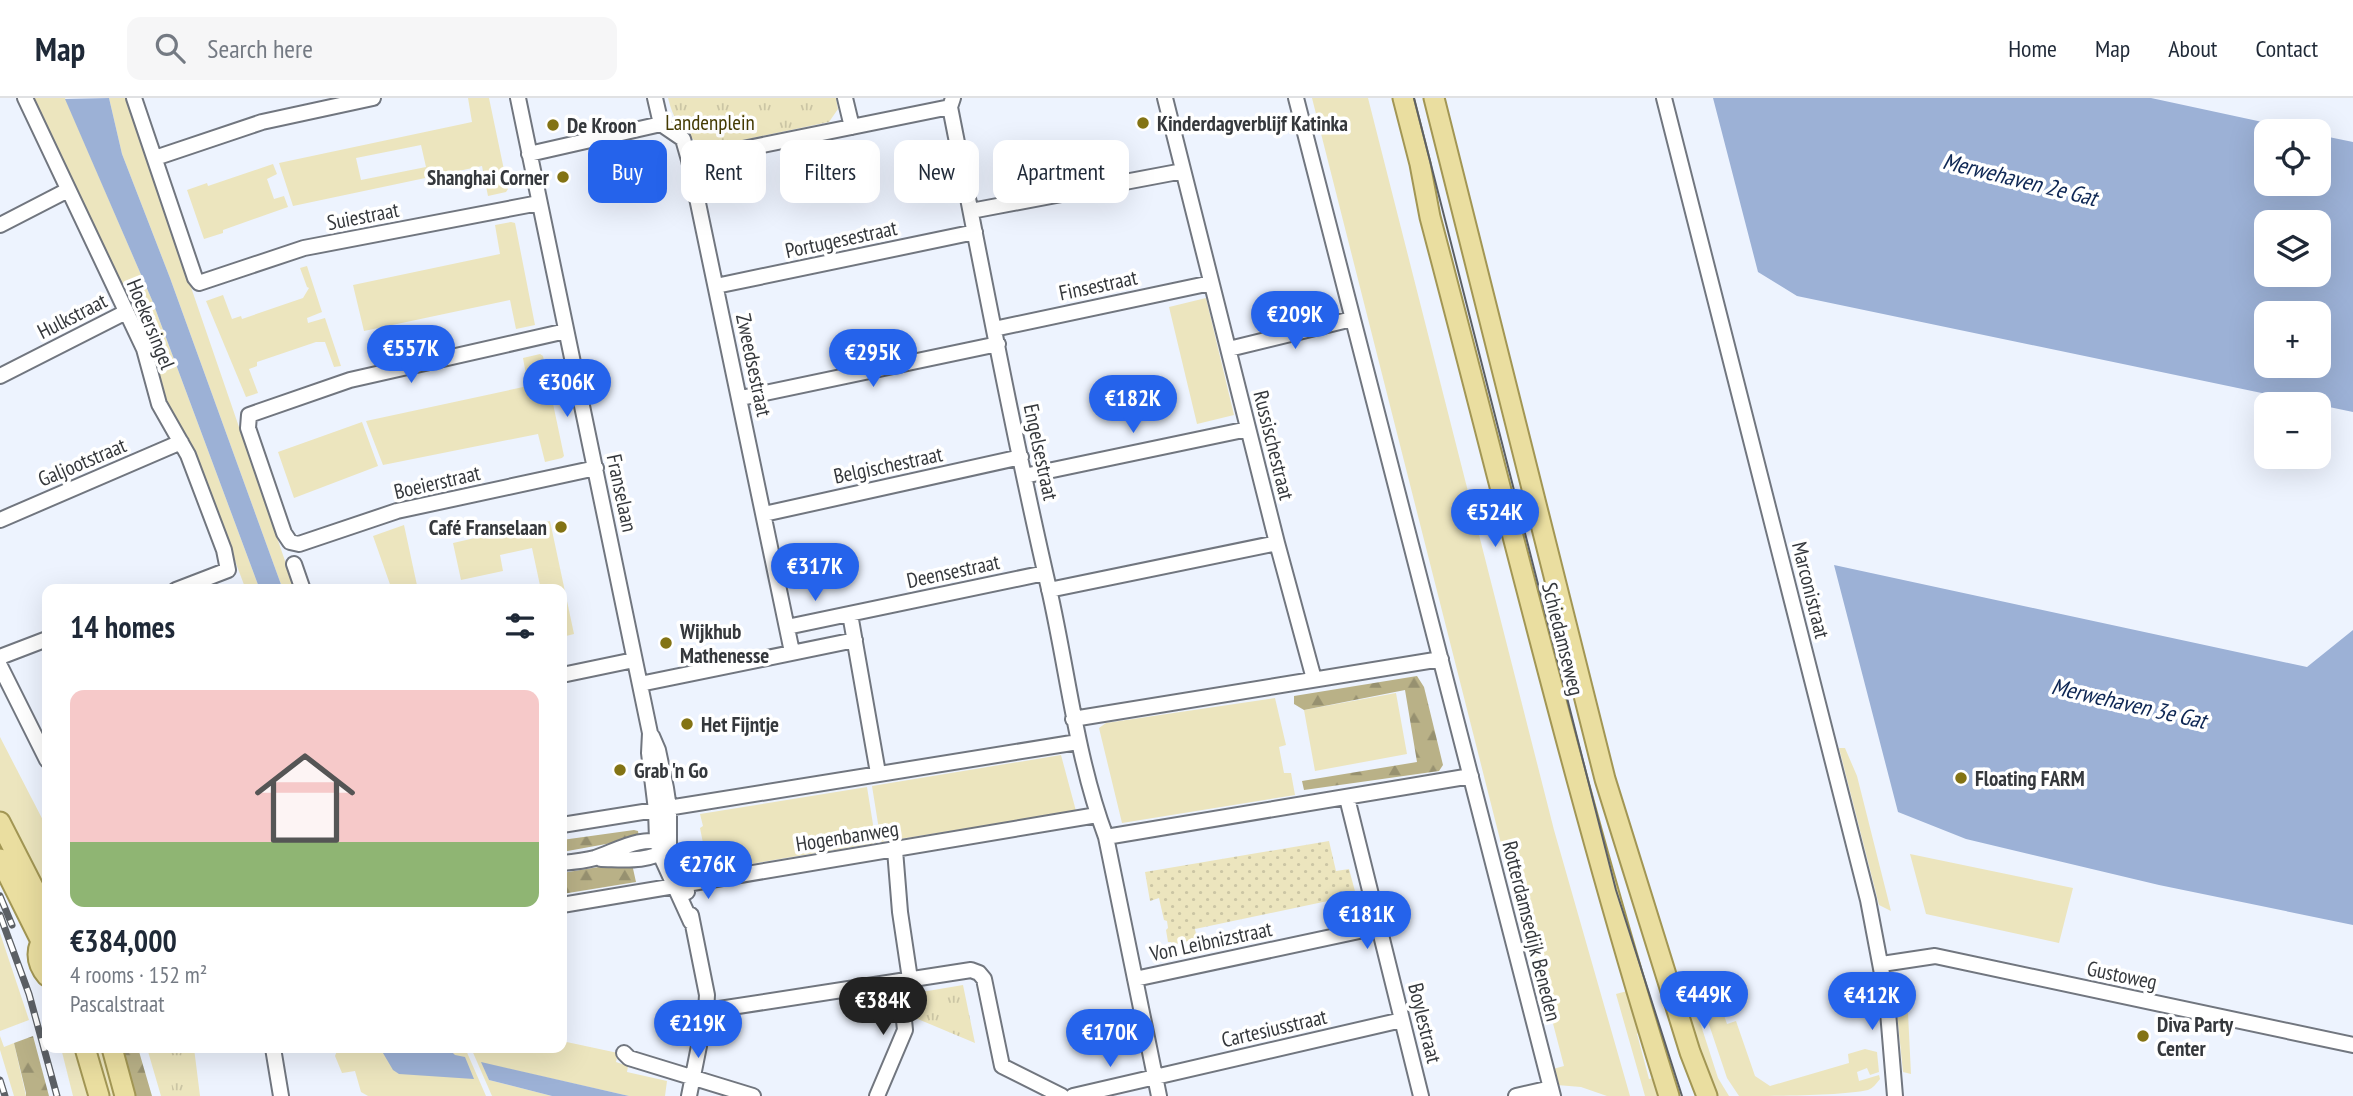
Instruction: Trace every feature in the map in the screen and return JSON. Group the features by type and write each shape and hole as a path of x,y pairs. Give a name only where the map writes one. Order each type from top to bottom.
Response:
{"main road":[{"name":"Schiedamseweg","path":"1403,98 1430,217 1568,748 1635,986 1670,1096"},
{"name":"Schiedamseweg","path":"1434,98 1605,779 1690,1052 1707,1096"},
{"path":"0,822 42,904"},
{"path":"0,859 42,933"},
{"path":"42,941 38,948 38,961 42,968"},
{"path":"86,1053 99,1096"},
{"path":"113,1053 125,1096"}],"street":[{"name":"Hoekersingel","path":"24,98 144,349 159,404 188,455 224,550 228,570 192,584"},
{"path":"134,98 155,158 262,122 373,98"},
{"name":"Franselaan","path":"517,98 634,660 650,733 659,750 662,847"},
{"path":"529,154 661,124 655,98"},
{"path":"845,98 852,127"},
{"name":"Russischestraat","path":"1165,98 1276,543 1314,679"},
{"name":"Rotterdamsedijk Beneden","path":"1296,98 1552,1092"},
{"name":"Marconistraat","path":"1664,98 1868,900 1887,1000 1895,1096"},
{"path":"766,144 852,127 952,102"},
{"name":"Engelsestraat","path":"952,102 975,232 1073,719 1097,815 1106,837 1159,1096"},
{"name":"Zweedsestraat","path":"661,124 683,140"},
{"name":"Suiestraat","path":"155,158 195,278 199,283 303,248 539,203"},
{"path":"971,211 1182,171"},
{"path":"0,225 68,190"},
{"name":"Zweedsestraat","path":"698,203 792,652"},
{"name":"Portugesestraat","path":"716,286 975,232"},
{"name":"Finsestraat","path":"995,329 1210,283"},
{"name":"Hulkstraat","path":"0,376 126,312"},
{"path":"1229,349 1352,319"},
{"name":"Boeierstraat","path":"566,331 350,380 249,415 248,428 284,533 290,542 299,544 397,511 596,468"},
{"path":"741,398 998,344"},
{"path":"1024,476 1248,429"},
{"name":"Galjootstraat","path":"0,520 181,442"},
{"name":"Belgischestraat","path":"764,514 1021,457"},
{"path":"1049,590 1276,543"},
{"path":"294,564 301,584"},
{"name":"Deensestraat","path":"787,627 1045,573"},
{"path":"850,614 878,773"},
{"path":"640,684 855,640"},
{"path":"0,657 42,641"},
{"path":"1073,719 1441,659"},
{"path":"567,674 634,660"},
{"path":"0,666 42,750"},
{"path":"567,824 1078,742"},
{"path":"1106,837 1471,776"},
{"name":"Boylestraat","path":"1347,797 1422,1096"},
{"name":"Hogenbanweg","path":"567,904 1097,815"},
{"path":"567,862 593,858 621,848 662,847 680,885 691,922 706,995 706,1011 689,1096"},
{"path":"877,1096 905,1030 905,980 895,850"},
{"name":"Von Leibnizstraat","path":"1135,979 1378,927"},
{"name":"Gustoweg","path":"1881,964 1935,956 2353,1045"},
{"path":"706,1011 971,970 984,979 1002,1066 1062,1096"},
{"name":"Cartesiusstraat","path":"1073,1096 1402,1020"},
{"path":"274,1053 281,1096"},
{"path":"624,1053 629,1058 754,1096"},
{"path":"1516,1096 1552,1092"}],"green space":[{"path":"34,98 65,98 152,300 258,584 244,584 191,444 173,417 161,388 152,352 135,315 142,300 140,293 122,287"},
{"path":"109,98 126,98 293,584 281,584 122,154"},
{"path":"468,98 489,98 508,189 506,192 488,196 482,166 293,206 279,163 472,122","holes":["421,145 426,167 361,180 356,158"]},
{"name":"Landenplein","path":"668,98 836,98 838,109 829,122 742,140 695,140 681,127"},
{"path":"1312,98 1368,98 1554,830 1630,1096 1607,1096 1581,1087 1557,1085 1553,1069 1564,1066 1550,1012 1544,1013"},
{"path":"273,164 277,174 267,179 274,199 284,196 288,207 204,239 187,190 207,183 208,186"},
{"path":"515,223 535,325 516,329 510,300 364,331 353,285 500,254 495,225"},
{"path":"307,266 322,312 307,318 308,323 325,318 341,366 334,367 325,342 316,342 257,362 257,366 249,369 258,393 246,397 206,301 223,295 232,319 241,316 242,319 303,298 309,288 300,268"},
{"path":"1206,298 1234,415 1197,424 1169,307"},
{"path":"540,354 543,356 564,456 562,458 545,462 538,434 383,465 366,421 528,386 523,358"},
{"path":"362,422 378,466 294,498 278,452"},
{"path":"550,521 563,584 540,584 532,548 500,555 503,571 461,580 453,543"},
{"path":"404,525 417,584 390,584 373,536"},
{"path":"567,601 574,634 567,636"},
{"path":"1417,676 1424,687 1443,765 1439,771 1304,790 1302,781 1417,762 1405,690 1304,710 1294,704 1294,696"},
{"path":"1396,693 1407,754 1315,771 1304,710"},
{"path":"1275,698 1286,745 1279,747 1284,773 1291,773 1295,795 1122,823 1099,728 1106,723"},
{"path":"0,737 42,818 42,895 0,810"},
{"path":"1839,748 1845,748 1857,776 1891,911 1879,905"},
{"path":"1061,755 1076,811 881,842 872,786"},
{"path":"867,787 876,843 744,865 743,862 708,868 700,814"},
{"path":"634,830 638,831 639,838 567,851 567,839"},
{"path":"1329,841 1336,871 1349,869 1356,895 1195,929 1197,939 1172,945 1168,942 1167,921 1164,920 1159,898 1150,901 1145,872"},
{"path":"1910,854 2073,888 2059,943 1926,914"},
{"path":"632,864 636,882 567,893 567,872"},
{"path":"0,933 29,1020 0,1031"},
{"path":"1696,973 1711,993 1716,992 1727,1024 1736,1021 1755,1076 1770,1086 1849,1063 1848,1054 1865,1049 1877,1052 1879,1072 1870,1075 1867,1068 1857,1072 1859,1081 1879,1075 1880,1079 1870,1089 1856,1092 1739,1096 1727,1078 1692,974"},
{"path":"1685,976 1718,1078 1729,1096 1712,1096 1672,979"},
{"path":"963,985 975,1043 913,1017 910,994"},
{"path":"1631,990 1639,1032 1637,1034 1649,1079 1654,1078 1665,1096 1645,1096 1616,994"},
{"path":"1898,1011 1908,1013 1911,1074 1903,1072"},
{"path":"0,1036 4,1047 14,1043 26,1096 14,1096 0,1050"},
{"path":"33,1036 49,1096 26,1096 14,1043"},
{"path":"567,1042 618,1053 616,1062 628,1066 627,1072 667,1081 665,1096 629,1096 482,1063 489,1080 552,1096 492,1096 473,1053 567,1053"},
{"path":"62,1053 81,1053 94,1096 73,1096"},
{"path":"93,1053 106,1053 118,1096 105,1096"},
{"path":"118,1053 139,1053 152,1096 131,1096"},
{"path":"148,1053 195,1053 200,1096 161,1096"},
{"path":"161,1053 182,1053 186,1096 173,1096 169,1064"},
{"path":"336,1053 467,1053 486,1096 368,1096 361,1092 355,1071 342,1073"}],"water":[{"path":"109,98 122,154 281,584 258,584 152,300 65,99"},
{"name":"Merwehaven 2e Gat","path":"1713,98 2151,98 2254,120 2254,196 2331,196 2331,137 2353,142 2353,412 2331,407 2331,392 2257,392 1797,296 1758,272"},
{"name":"Merwehaven 3e Gat","path":"1834,565 2307,667 2353,630 2353,925 2159,885 1966,839 1898,812"},
{"path":"383,1053 453,1053 465,1057 474,1079 399,1074 393,1070"},
{"path":"481,1062 629,1096 552,1096 489,1080"}],"tram line":[{"path":"1414,98 1616,890 1682,1096"}],"railway":[{"path":"0,896 12,925"},
{"path":"0,915 29,994 42,1041"},
{"path":"45,1053 57,1096"},
{"path":"0,1080 5,1096"}],"place":[{"name":"Kinderdagverblijf Katinka","path":"1143,123"},
{"name":"De Kroon","path":"553,125"},
{"name":"Shanghai Corner","path":"563,177"},
{"name":"Café Franselaan","path":"561,527"},
{"name":"Wijkhub Mathenesse","path":"666,643"},
{"name":"Het Fijntje","path":"687,724"},
{"name":"Grab 'n Go","path":"620,770"},
{"name":"Floating FARM","path":"1961,778"},
{"name":"Diva Party Center","path":"2143,1036"}]}
